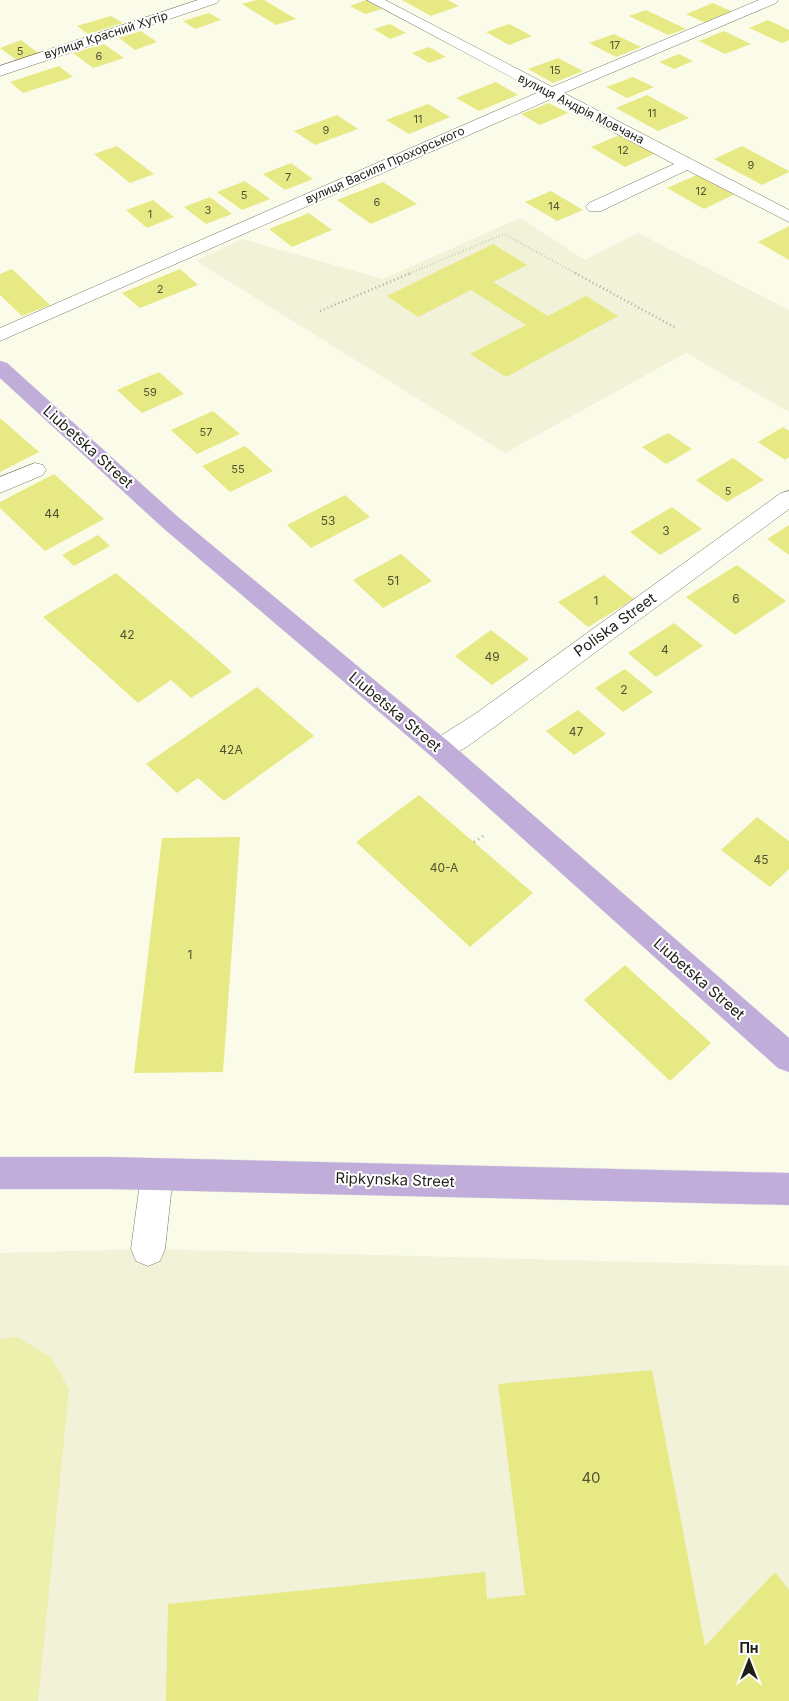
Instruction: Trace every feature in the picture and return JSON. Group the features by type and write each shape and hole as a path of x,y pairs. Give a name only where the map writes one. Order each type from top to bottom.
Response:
{"main road":[{"name":"Liubetska Street","path":"0,367 234,578 440,749 789,1058"},
{"name":"Ripkynska Street","path":"0,1173 789,1189"}],"street":[{"name":"вулиця Красний Хутір","path":"0,71 212,0"},
{"name":"вулиця Андрія Мовчана","path":"374,0 789,216"},
{"name":"вулиця Василя Прохорського","path":"0,335 550,93 771,0"},
{"path":"595,207 687,164"},
{"path":"0,486 35,470"},
{"name":"Poliska Street","path":"440,749 484,721 789,498"},
{"path":"148,1249 157,1175"}],"path":[{"path":"320,310 504,234 676,328"}],"shaded area":[{"path":"520,218 585,260 638,233 789,310 789,412 686,353 505,453 196,261 242,239 383,279"},
{"path":"148,1249 789,1266 789,1701 0,1701 0,1253"}],"green space":[{"path":"17,1337 51,1357 69,1389 38,1701 0,1701 0,1339"}],"building":[{"path":"264,0 296,19 276,25 242,4"},
{"path":"366,0 382,9 365,14 350,6"},
{"path":"402,0 448,0 459,6 431,16"},
{"path":"713,3 733,12 706,23 686,14"},
{"path":"646,10 686,29 668,35 629,16"},
{"path":"209,13 221,20 195,29 183,21"},
{"path":"111,16 123,23 88,34 77,26"},
{"path":"768,20 789,30 789,40 782,43 749,28"},
{"path":"390,24 406,33 390,39 374,29"},
{"path":"509,24 532,36 509,45 486,32"},
{"path":"141,31 157,42 135,50 119,38"},
{"path":"724,31 751,44 725,54 699,41"},
{"path":"614,34 641,47 616,57 589,43"},
{"path":"21,40 41,55 19,62 0,48"},
{"path":"104,44 124,58 93,68 73,53"},
{"path":"429,47 446,57 429,63 412,53"},
{"path":"679,54 693,61 674,69 659,62"},
{"path":"558,58 583,71 553,83 528,69"},
{"path":"59,66 73,77 23,93 10,82"},
{"path":"633,77 654,87 627,98 606,87"},
{"path":"496,82 518,95 479,111 456,98"},
{"path":"647,95 689,118 658,131 616,108"},
{"path":"549,103 568,113 540,125 521,114"},
{"path":"428,104 450,117 409,134 386,120"},
{"path":"337,115 358,129 315,145 294,131"},
{"path":"622,134 656,153 625,167 591,147"},
{"path":"117,146 154,174 130,183 94,154"},
{"path":"742,146 789,172 762,185 714,159"},
{"path":"291,163 313,179 285,190 263,174"},
{"path":"699,174 735,194 704,209 667,188"},
{"path":"245,181 270,199 242,210 217,192"},
{"path":"383,182 417,204 371,224 337,200"},
{"path":"551,191 583,210 557,221 525,202"},
{"path":"210,197 232,214 206,224 184,207"},
{"path":"153,200 174,217 147,228 126,210"},
{"path":"309,213 332,230 292,247 269,229"},
{"path":"789,226 789,260 758,242"},
{"path":"493,244 527,265 493,282 548,316 586,296 618,316 506,377 470,354 526,325 471,290 418,317 387,296"},
{"path":"12,269 50,305 22,316 0,295 0,274"},
{"path":"180,269 198,285 140,308 122,293"},
{"path":"159,372 184,394 142,413 117,390"},
{"path":"213,411 240,434 197,454 171,430"},
{"path":"0,418 39,452 0,472"},
{"path":"783,427 789,431 789,457 785,460 758,442"},
{"path":"668,433 692,449 666,464 642,447"},
{"path":"245,446 273,471 230,492 202,466"},
{"path":"733,458 764,480 727,502 696,480"},
{"path":"54,474 104,519 45,551 0,508 0,502"},
{"path":"345,495 370,517 311,548 287,525"},
{"path":"672,507 702,529 660,555 630,532"},
{"path":"789,525 789,555 767,539"},
{"path":"98,535 110,546 74,566 62,555"},
{"path":"401,554 432,581 383,608 353,580"},
{"path":"737,565 786,601 735,635 686,597"},
{"path":"116,573 232,672 191,698 171,680 138,703 43,617"},
{"path":"604,575 634,599 588,627 558,602"},
{"path":"674,623 703,646 656,677 628,653"},
{"path":"491,630 529,659 492,685 455,656"},
{"path":"625,669 653,692 623,712 595,688"},
{"path":"257,687 314,736 224,801 198,778 177,793 146,764"},
{"path":"578,710 606,734 574,755 546,731"},
{"path":"419,795 533,893 470,947 356,842"},
{"path":"757,817 789,841 789,869 770,887 721,850"},
{"path":"240,837 223,1072 134,1073 162,838"},
{"path":"625,965 711,1043 670,1081 584,1000"},
{"path":"652,1370 705,1646 775,1572 789,1590 789,1701 166,1701 168,1604 485,1572 487,1599 525,1595 498,1384"}]}
